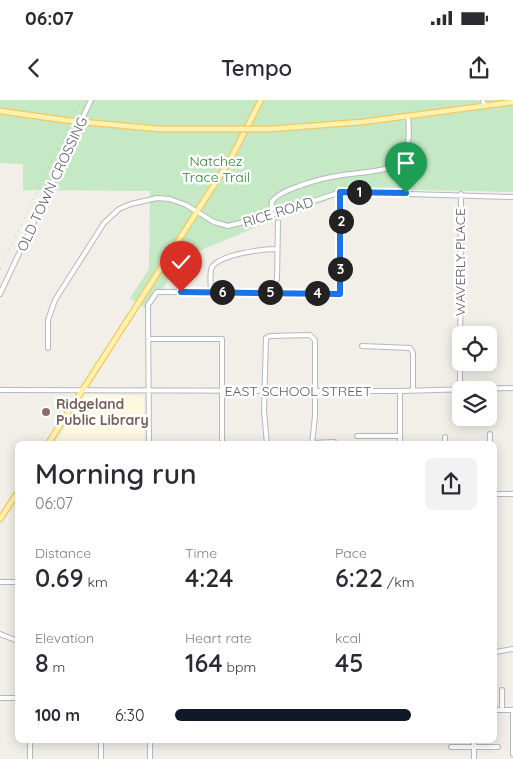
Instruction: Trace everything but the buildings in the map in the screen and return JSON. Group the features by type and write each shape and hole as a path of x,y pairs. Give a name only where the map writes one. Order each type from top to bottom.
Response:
{"main road":[{"path":"50,441 230,160 261,100"},
{"path":"0,112 160,129 269,129 408,116 483,103 513,102"},
{"path":"0,519 15,496"}],"street":[{"name":"OLD TOWN CROSSING","path":"0,294 92,100"},
{"path":"271,215 272,201 289,190 325,178 377,172 394,166 404,155 408,146 408,116"},
{"name":"RICE ROAD","path":"48,348 48,320 55,300 96,233 110,216 131,204 157,198 170,199 214,222 228,226 271,215 340,192 513,197"},
{"path":"149,441 150,301 157,292 340,294 340,192"},
{"name":"WAVERLY PLACE","path":"460,381 461,194"},
{"path":"270,292 277,279 278,222"},
{"path":"211,292 211,271 218,263 248,250 277,249"},
{"path":"268,441 264,411 267,337 310,335 314,340 315,391 312,441"},
{"path":"149,339 222,339 222,441"},
{"path":"362,346 408,347 412,349 413,390"},
{"name":"EAST SCHOOL STREET","path":"497,388 513,388"},
{"name":"EAST SCHOOL STREET","path":"0,390 400,391 452,389"},
{"path":"400,391 400,441"},
{"path":"490,434 490,441"},
{"path":"357,436 400,436"},
{"path":"497,494 513,494"},
{"path":"0,582 15,582"},
{"path":"0,634 15,640"},
{"path":"497,652 513,649"},
{"path":"502,690 502,710"},
{"path":"0,698 15,698"},
{"path":"497,710 513,710 513,754"},
{"path":"30,743 30,759"},
{"path":"100,759 101,743"},
{"path":"150,743 150,759"},
{"path":"474,743 474,759"},
{"path":"451,747 498,747"}],"shaded area":[{"path":"85,394 144,396 144,441 57,441"}],"green space":[{"name":"Natchez Trace Trail","path":"0,100 513,100 513,192 337,188 336,197 182,258 149,310 130,298 149,269 150,191 23,190 23,164 0,163"}],"railway":[{"path":"0,269 81,100"}],"place":[{"name":"Ridgeland Public Library","path":"46,412"}],"route":[{"path":"181,292 340,294 340,192 406,193"}]}
